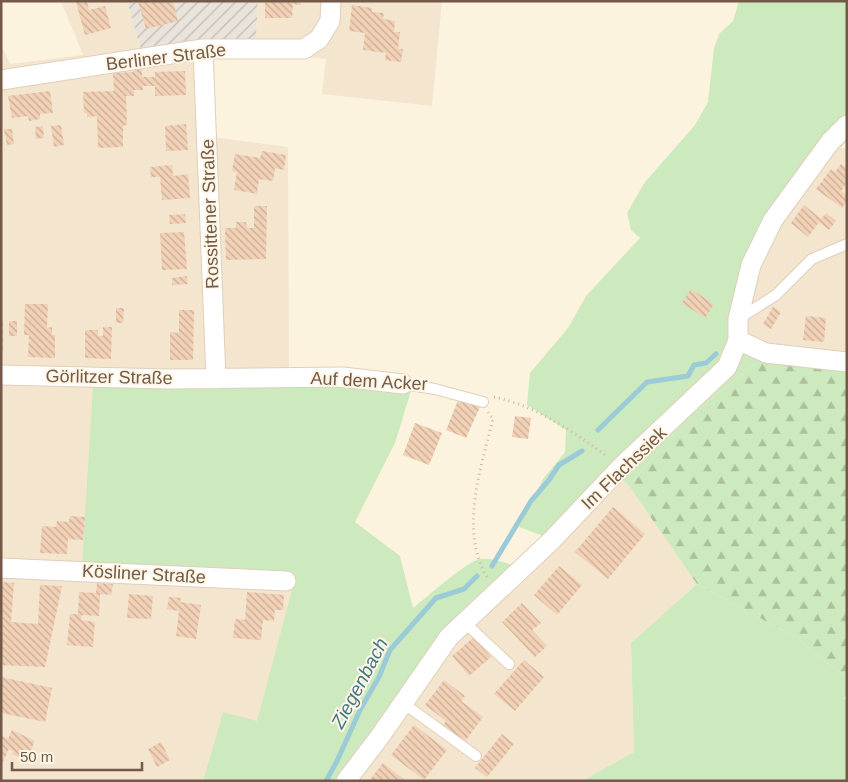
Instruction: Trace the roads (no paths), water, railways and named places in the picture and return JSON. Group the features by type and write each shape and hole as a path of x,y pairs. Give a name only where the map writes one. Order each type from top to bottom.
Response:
{"street":[{"name":"Berliner Straße","path":"1,80 203,49 304,48 320,39 330,21 331,1"},
{"name":"Rossittener Straße","path":"203,49 216,379"},
{"name":"Im Flachssiek","path":"346,781 449,637 463,621 501,589 552,540 621,467 727,367 738,340 738,319 751,265 773,220 830,142 847,125"},
{"path":"738,340 766,353 847,362"},
{"name":"Görlitzer Straße","path":"1,375 216,379"},
{"name":"Auf dem Acker","path":"216,379 343,378 403,384"},
{"name":"Kösliner Straße","path":"1,568 286,581"}],"lane":[{"path":"738,319 776,296 812,259 847,244"},
{"path":"403,384 486,399"},
{"path":"463,621 509,664"},
{"path":"403,703 476,756"}],"waterway":[{"name":"Ziegenbach","path":"598,430 647,382 688,376 694,365 706,363 716,354"},
{"name":"Ziegenbach","path":"492,566 531,501 559,465 582,451"},
{"name":"Ziegenbach","path":"326,781 361,708 379,677 390,650 436,598 464,589 477,576"}]}
